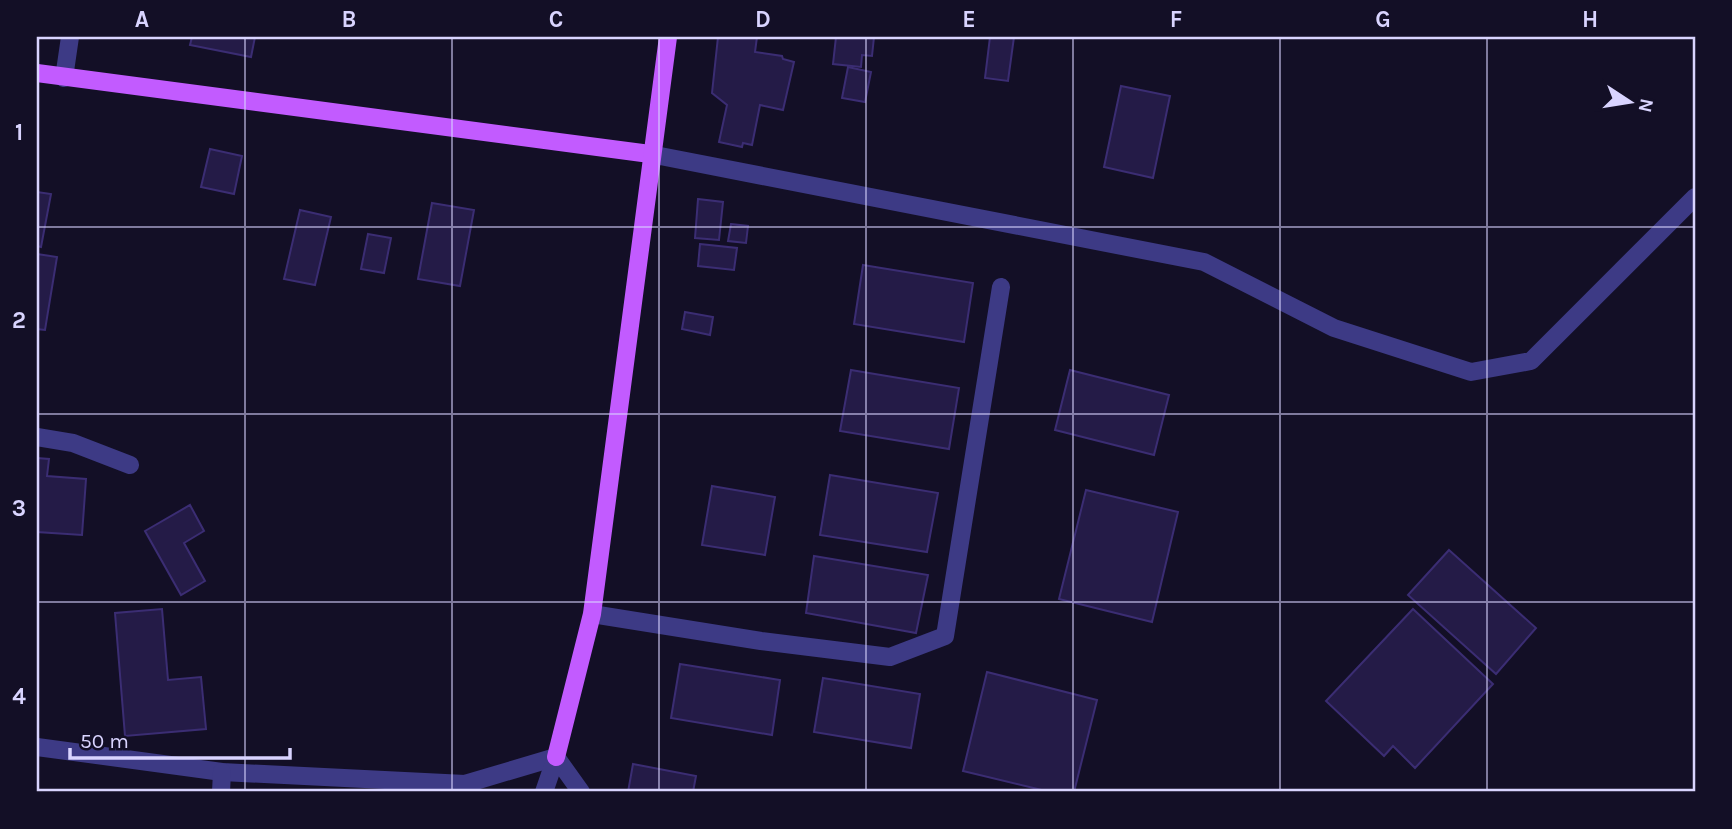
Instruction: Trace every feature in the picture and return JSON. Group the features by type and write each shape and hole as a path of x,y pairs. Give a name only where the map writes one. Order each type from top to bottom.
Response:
{"main road":[{"path":"556,757 592,614 650,154 668,37"},
{"path":"37,73 650,154"}],"street":[{"path":"64,78 70,37"},
{"path":"650,154 1204,262 1334,328 1471,372 1531,362 1695,197"},
{"path":"592,614 761,642 890,657 945,636 1001,287"},
{"path":"37,437 73,443 130,465"},
{"path":"37,747 222,772 465,784 556,757"},
{"path":"544,792 556,757"},
{"path":"556,757 581,792"},
{"path":"220,792 222,772"}],"building":[{"path":"192,37 255,37 251,57 190,45"},
{"path":"718,37 757,37 755,52 782,56 783,59 794,62 783,110 760,105 752,145 743,143 742,147 719,142 727,105 712,93"},
{"path":"836,37 874,37 872,56 862,55 861,67 833,64"},
{"path":"990,37 1014,37 1008,81 985,78"},
{"path":"848,67 871,72 865,102 842,98"},
{"path":"1121,86 1170,96 1153,178 1104,167"},
{"path":"210,149 242,156 234,194 201,187"},
{"path":"37,192 51,194 41,247 37,246"},
{"path":"698,199 723,202 719,240 695,238"},
{"path":"432,203 474,210 460,286 418,279"},
{"path":"300,210 331,217 315,285 284,279"},
{"path":"731,224 748,226 746,243 728,241"},
{"path":"368,234 391,238 384,273 361,269"},
{"path":"700,244 737,248 734,270 698,266"},
{"path":"37,254 57,257 45,330 37,329"},
{"path":"863,265 973,283 964,342 854,324"},
{"path":"685,312 713,317 710,335 682,329"},
{"path":"851,370 959,388 949,449 840,431"},
{"path":"1070,370 1169,395 1154,455 1055,430"},
{"path":"37,458 49,459 47,476 86,479 82,535 37,532"},
{"path":"830,475 938,493 927,552 820,535"},
{"path":"712,486 775,497 765,555 702,545"},
{"path":"1086,490 1178,512 1152,622 1059,599"},
{"path":"190,505 204,531 184,543 205,581 181,595 145,531"},
{"path":"1449,550 1536,628 1496,674 1408,595"},
{"path":"814,556 928,575 916,633 806,613"},
{"path":"162,609 168,680 201,677 206,729 125,736 115,613"},
{"path":"1413,609 1493,684 1415,768 1393,746 1384,756 1326,701"},
{"path":"680,664 780,680 772,735 671,718"},
{"path":"987,672 1097,700 1074,792 1050,792 963,771"},
{"path":"823,678 920,694 911,748 814,732"},
{"path":"633,764 696,776 693,792 628,792"}]}
